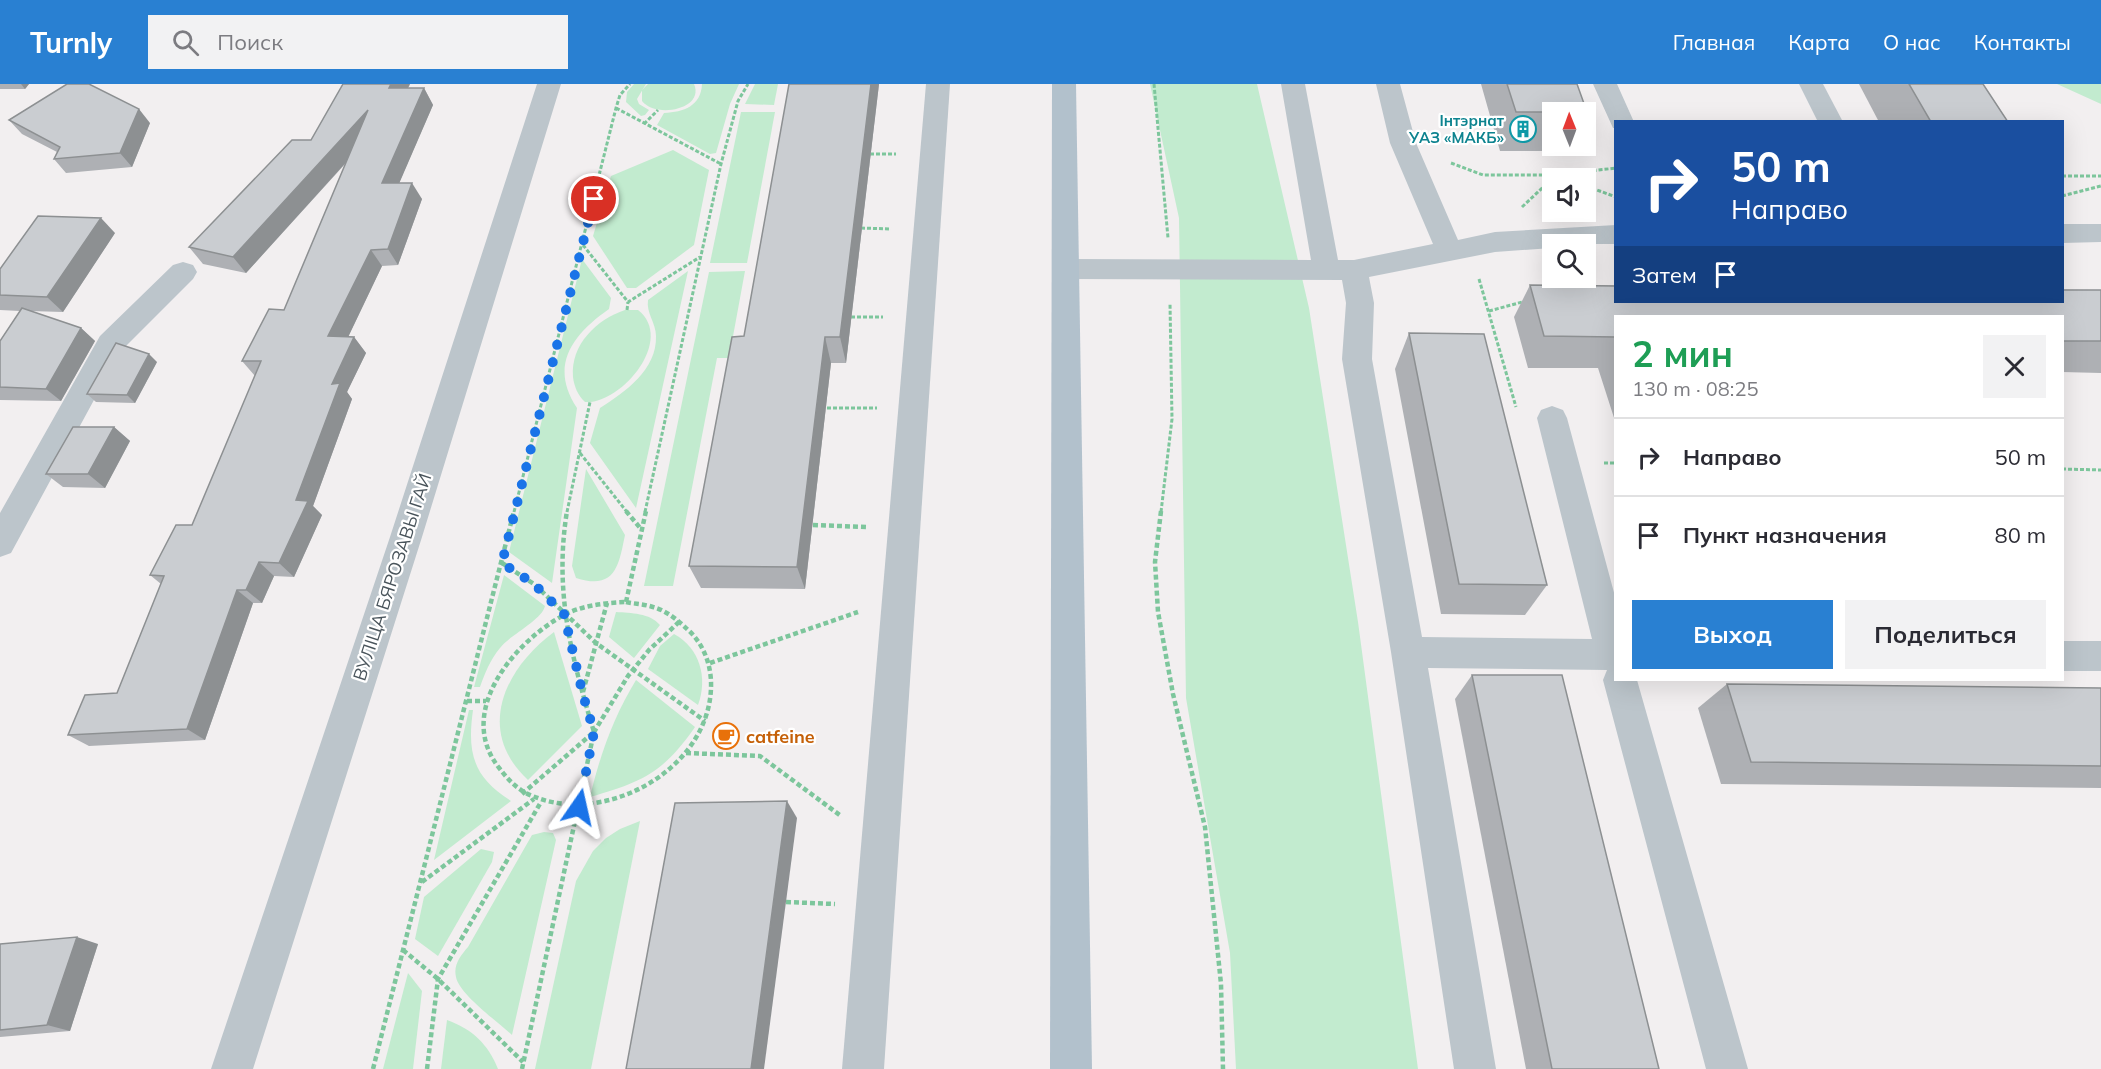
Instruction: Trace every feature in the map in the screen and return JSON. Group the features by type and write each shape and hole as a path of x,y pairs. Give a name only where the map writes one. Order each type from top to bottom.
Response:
{"main road":[{"path":"1064,84 1071,1069"}],"street":[{"name":"ВУЛІЦА БЯРОЗАВЫ ГАЙ","path":"232,1069 406,537 549,84"},
{"path":"863,1069 938,84"},
{"path":"1293,84 1340,269 1360,303 1357,358 1408,652 1475,1069"},
{"path":"1388,84 1403,143 1449,249"},
{"path":"1605,84 1621,120"},
{"path":"1811,84 1829,120"},
{"path":"2064,234 2101,233"},
{"path":"1067,269 1170,267 1340,269 1494,242 1614,234"},
{"path":"0,543 110,344 183,272"},
{"path":"1408,652 1614,651 1552,418"},
{"path":"2064,656 2101,656"},
{"path":"1622,681 1727,1069"}],"path":[{"path":"373,1069 616,108 620,95 630,84"},
{"path":"626,602 721,164 738,101 748,84"},
{"path":"1154,84 1170,267 1172,419 1155,562 1158,612 1173,693 1205,827 1221,984 1223,1069"},
{"path":"616,108 721,164"},
{"path":"644,124 658,110"},
{"path":"870,154 900,154"},
{"path":"1445,161 1483,176 1542,175"},
{"path":"1596,170 1614,168"},
{"path":"2064,176 2101,176"},
{"path":"2064,195 2101,186"},
{"path":"1518,211 1542,188"},
{"path":"1596,190 1614,196"},
{"path":"861,228 892,229"},
{"path":"583,244 628,302 627,310"},
{"path":"628,302 700,256"},
{"path":"1489,311 1531,299"},
{"path":"850,317 892,317"},
{"path":"522,1069 594,732 564,614 561,566 566,523 590,402"},
{"path":"827,408 883,408"},
{"path":"580,452 642,530"},
{"path":"2064,469 2101,470"},
{"path":"813,525 870,527"},
{"path":"502,563 534,584 596,643 705,721"},
{"path":"626,602 655,607 680,621 699,639 710,663 712,691 705,721 686,753 656,781 618,800 579,807 534,800 522,794 496,770 484,737 486,701 502,666 530,636 564,614 607,603 626,602"},
{"path":"583,695 607,603"},
{"path":"710,663 858,612"},
{"path":"522,794 594,732 649,650 680,621"},
{"path":"467,700 486,701"},
{"path":"686,753 760,756 848,822"},
{"path":"421,882 534,800"},
{"path":"427,1069 438,980 541,802"},
{"path":"786,902 840,904"},
{"path":"403,950 438,980 523,1063"}],"green space":[{"path":"634,84 646,84 637,99 639,104 649,110 645,115 641,116 626,102 627,92"},
{"path":"648,84 694,84 695,93 692,100 677,109 658,109 642,101 642,90"},
{"path":"702,84 739,84 730,104 716,153 710,154 657,125 664,113 685,109 695,103 701,92"},
{"path":"755,84 778,84 774,105 745,104"},
{"path":"1150,84 1257,84 1309,308 1358,622 1418,1069 1236,1069 1230,953 1186,698 1179,218"},
{"path":"2057,84 2101,84 2101,104"},
{"path":"741,112 775,112 747,263 710,263"},
{"path":"673,150 709,170 694,245 636,288 627,288 593,236 611,176"},
{"path":"582,259 611,298 609,309 584,330 575,341 565,365 565,378 569,393 577,408 552,583 509,552"},
{"path":"688,271 636,508 590,443 600,408 638,379 651,359 656,336 648,309 648,300"},
{"path":"745,271 729,358 717,358 673,586 644,586 709,272"},
{"path":"625,310 638,310 648,323 651,337 647,353 639,368 627,382 599,400 585,402 575,387 573,365 576,354 587,335 595,327"},
{"path":"586,469 625,535 617,565 608,578 600,581 576,578 572,566"},
{"path":"504,575 545,606 538,617 500,648 480,687 474,687"},
{"path":"616,612 646,616 660,625 634,658 609,637"},
{"path":"554,632 582,726 528,780 512,761 503,741 500,721 502,702 521,664"},
{"path":"674,634 690,647 700,665 702,684 698,705 648,669 660,646"},
{"path":"636,680 695,727 672,755 650,774 624,786 590,797 608,737"},
{"path":"469,710 473,710 471,739 475,763 488,783 511,801 434,860"},
{"path":"640,821 591,1069 535,1069 576,881 593,851 606,838"},
{"path":"544,832 553,833 556,840 512,1035 464,991 456,977 456,968 460,957 468,947 532,835"},
{"path":"481,849 494,852 492,862 438,956 415,939 424,897"},
{"path":"408,973 422,991 413,1069 383,1069"},
{"path":"447,1020 478,1038 498,1069 441,1069"}],"building":[{"path":"67,84 89,84 139,109 120,153 54,159 60,147 9,120"},
{"path":"343,84 391,84 389,88 424,88 382,183 412,183 388,249 371,250 328,336 354,337 332,384 340,383 296,500 308,501 279,563 259,562 246,590 237,590 187,729 68,735 85,695 117,693 164,576 150,575 176,525 192,525 261,361 242,361 269,309 284,310 368,110 233,257 189,247 292,140 311,140"},
{"path":"789,84 871,84 840,337 825,337 797,567 689,566 732,337 744,336"},
{"path":"1507,84 1577,84 1583,102 1542,102 1542,112 1516,112"},
{"path":"1909,84 1983,84 2007,120 1930,120"},
{"path":"38,216 101,218 47,297 0,295 0,269"},
{"path":"1530,285 1542,285 1542,288 1614,286 1614,303 2064,303 2064,290 2101,290 2101,341 2064,341 2064,315 1614,315 1614,337 1544,336"},
{"path":"22,308 81,328 46,389 0,387 0,341"},
{"path":"1409,333 1484,334 1547,585 1459,584"},
{"path":"116,343 149,354 127,395 87,394"},
{"path":"73,427 114,427 88,474 46,474"},
{"path":"1472,675 1562,675 1659,1069 1552,1069"},
{"path":"1727,684 2101,688 2101,766 1751,762"},
{"path":"787,801 751,1069 626,1069 675,803"},
{"path":"77,937 47,1025 0,1030 0,944"}],"place":[{"name":"Інтэрнат УАЗ «МАКБ»","path":"1523,129"},
{"name":"catfeine","path":"726,736"}],"route":[{"path":"579,807 594,732 564,614 534,584 502,563 594,199"}]}
